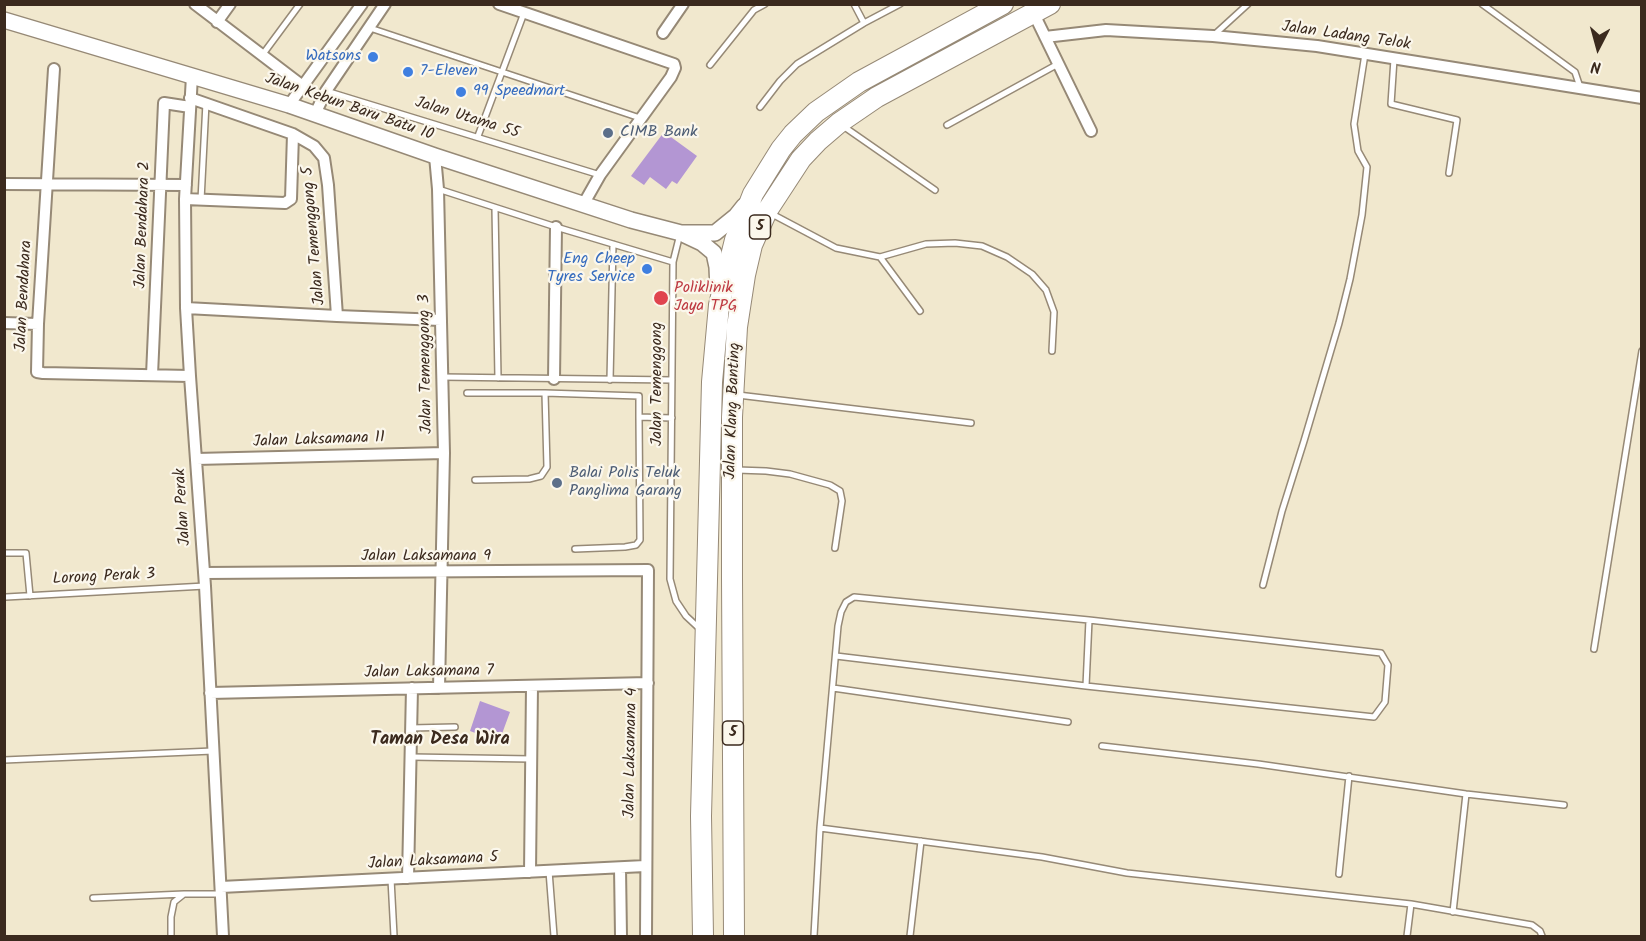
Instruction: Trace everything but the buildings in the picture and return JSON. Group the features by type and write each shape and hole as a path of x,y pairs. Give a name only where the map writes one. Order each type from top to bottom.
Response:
{"highway":[{"name":"Jalan Klang Banting","path":"701,931 701,816 712,382 719,305 735,240 753,194 781,149 816,112 859,82 1003,4"},
{"name":"Jalan Klang Banting","path":"734,935 733,395 740,297 752,245 767,211 801,159 839,123 877,97 1042,9"}],"street":[{"path":"195,4 304,87"},
{"path":"218,22 230,4"},
{"path":"289,105 362,4"},
{"path":"315,114 326,90 385,4"},
{"path":"499,4 526,9 674,64 675,68 671,77 600,175 583,205"},
{"path":"663,33 683,4"},
{"path":"1042,9 1045,37 1091,131"},
{"name":"Jalan Kebun Baru Batu 10","path":"4,20 289,105 583,205 681,232"},
{"name":"Jalan Ladang Telok","path":"1045,37 1106,30 1213,36 1317,46 1641,98"},
{"name":"Jalan Bendahara","path":"54,69 37,372 189,376"},
{"name":"Jalan Perak","path":"192,76 185,199 186,308 205,586 223,936"},
{"name":"Jalan Temenggong 5","path":"190,102 206,103 293,134 314,146 324,158 338,316"},
{"name":"Jalan Bendahara 2","path":"152,375 164,103 190,102"},
{"path":"185,199 285,203 291,199 293,134"},
{"name":"Jalan Temenggong 3","path":"435,156 438,189 444,453 440,687"},
{"path":"4,184 186,185"},
{"path":"681,232 715,233 736,216 753,194"},
{"path":"554,379 556,227"},
{"path":"681,232 702,243 714,253 719,305"},
{"path":"186,308 441,320"},
{"path":"4,323 38,324"},
{"name":"Jalan Laksamana 11","path":"196,459 444,453"},
{"name":"Jalan Laksamana 9","path":"204,573 648,570"},
{"name":"Jalan Laksamana 4","path":"646,936 648,570"},
{"name":"Jalan Laksamana 7","path":"210,693 648,683"},
{"path":"530,872 532,686"},
{"path":"408,878 412,688"},
{"name":"Jalan Laksamana 5","path":"221,890 645,866"},
{"path":"620,868 621,936"}],"lane":[{"path":"262,56 300,4"},
{"path":"710,65 754,10 765,4"},
{"path":"854,4 864,23"},
{"path":"760,107 797,64 900,4"},
{"path":"1213,36 1248,4"},
{"path":"1482,4 1575,72 1581,88"},
{"path":"478,136 526,9"},
{"path":"368,28 640,118"},
{"path":"1263,585 1282,511 1305,441 1350,279 1362,215 1367,167 1358,151 1354,124 1365,53"},
{"path":"1395,58 1391,104 1457,120 1449,173"},
{"path":"946,125 1058,64"},
{"name":"Jalan Utama 55","path":"326,90 600,175"},
{"path":"201,200 206,103"},
{"path":"839,123 935,190"},
{"path":"438,189 673,262"},
{"path":"495,208 498,378"},
{"path":"767,211 836,248 880,257 926,244 955,243 982,246 1007,257 1032,274 1046,290 1054,312 1052,351"},
{"name":"Jalan Temenggong","path":"681,232 673,262 670,579 676,601 686,616 705,633"},
{"path":"610,380 613,244"},
{"path":"880,257 920,311"},
{"path":"1594,649 1641,351"},
{"path":"442,377 672,380"},
{"path":"467,393 639,396 640,540 636,545 625,547 575,549"},
{"path":"475,480 529,479 541,476 547,467 545,393"},
{"path":"733,395 970,423"},
{"path":"639,417 672,418"},
{"path":"732,470 790,474 830,485 840,491 842,501 835,548"},
{"path":"4,553 26,553 30,596"},
{"name":"Lorong Perak 3","path":"6,597 205,586"},
{"path":"814,936 820,828 838,626 846,602 854,597 1089,620 1381,653 1388,665 1385,702 1374,717 836,656"},
{"path":"1086,686 1089,620"},
{"path":"833,688 1068,722"},
{"path":"411,728 455,727"},
{"path":"1102,746 1564,805"},
{"path":"4,760 213,751"},
{"path":"411,757 531,759"},
{"path":"1339,874 1349,776"},
{"path":"1453,912 1466,794"},
{"path":"820,828 1042,857 1127,873 1411,904 1532,925 1540,931 1542,936"},
{"path":"910,936 921,841"},
{"path":"549,871 554,936"},
{"path":"392,879 394,936"},
{"path":"93,898 221,890"},
{"path":"171,936 174,902 184,894"},
{"path":"1407,936 1411,904"}],"place":[{"name":"Watsons","path":"373,57"},
{"name":"7-Eleven","path":"408,72"},
{"name":"99 Speedmart","path":"461,92"},
{"name":"CIMB Bank","path":"608,133"},
{"name":"Eng Cheep Tyres Service","path":"647,269"},
{"name":"Poliklinik Jaya TPG","path":"661,298"},
{"name":"Balai Polis Teluk Panglima Garang","path":"557,483"}],"district":[{"name":"Taman Desa Wira","path":"440,741"}]}
